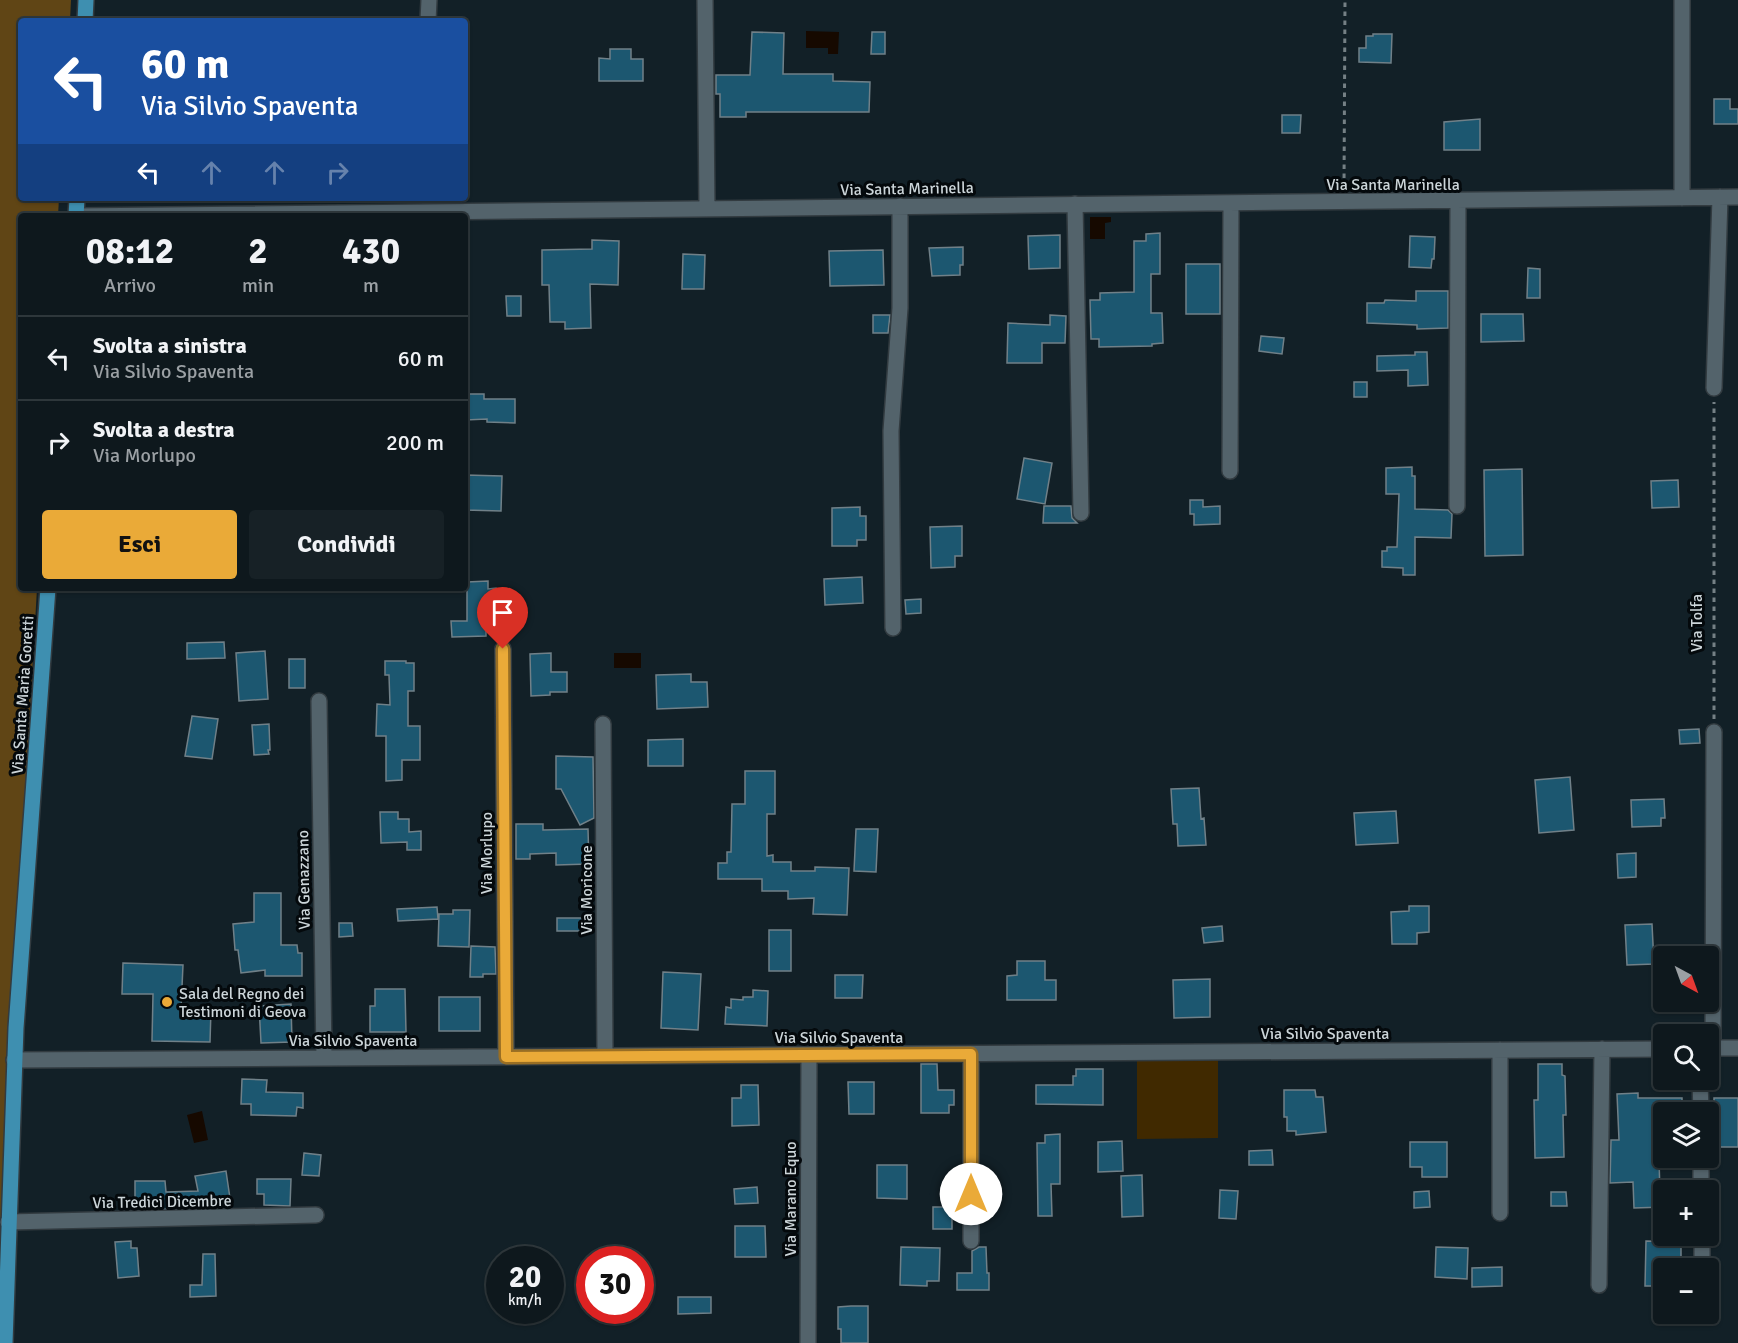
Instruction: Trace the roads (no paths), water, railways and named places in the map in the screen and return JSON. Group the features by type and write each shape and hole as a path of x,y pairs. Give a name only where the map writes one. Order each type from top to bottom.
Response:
{"main road":[{"path":"85,18 86,0"},
{"name":"Via Santa Maria Goretti","path":"5,1343 14,1060 48,591"}],"street":[{"path":"428,18 429,0"},
{"path":"705,0 707,209"},
{"path":"1682,0 1682,198"},
{"path":"1714,388 1720,197"},
{"name":"Via Santa Marinella","path":"468,214 900,206 1344,201 1458,202 1738,197"},
{"path":"1457,506 1458,202"},
{"path":"1230,471 1231,203"},
{"path":"1075,204 1081,513"},
{"name":"Via Santa Marinella","path":"355,213 417,205 442,213"},
{"path":"893,628 891,430 900,308 900,206"},
{"name":"Via Morlupo","path":"503,649 506,1057"},
{"name":"Via Genazzano","path":"319,701 324,1058"},
{"name":"Via Moricone","path":"603,724 605,1056"},
{"path":"1711,1024 1714,732"},
{"path":"1719,1048 1738,1048"},
{"path":"1599,1285 1602,1049"},
{"name":"Via Silvio Spaventa","path":"14,1060 1653,1049"},
{"path":"1500,1050 1500,1213"},
{"path":"971,1054 971,1241"},
{"name":"Via Marano Equo","path":"808,1343 809,1055"},
{"name":"Via Tredici Dicembre","path":"9,1222 316,1215"}],"place":[{"name":"Sala del Regno dei Testimoni di Geova","path":"167,1002"}]}
